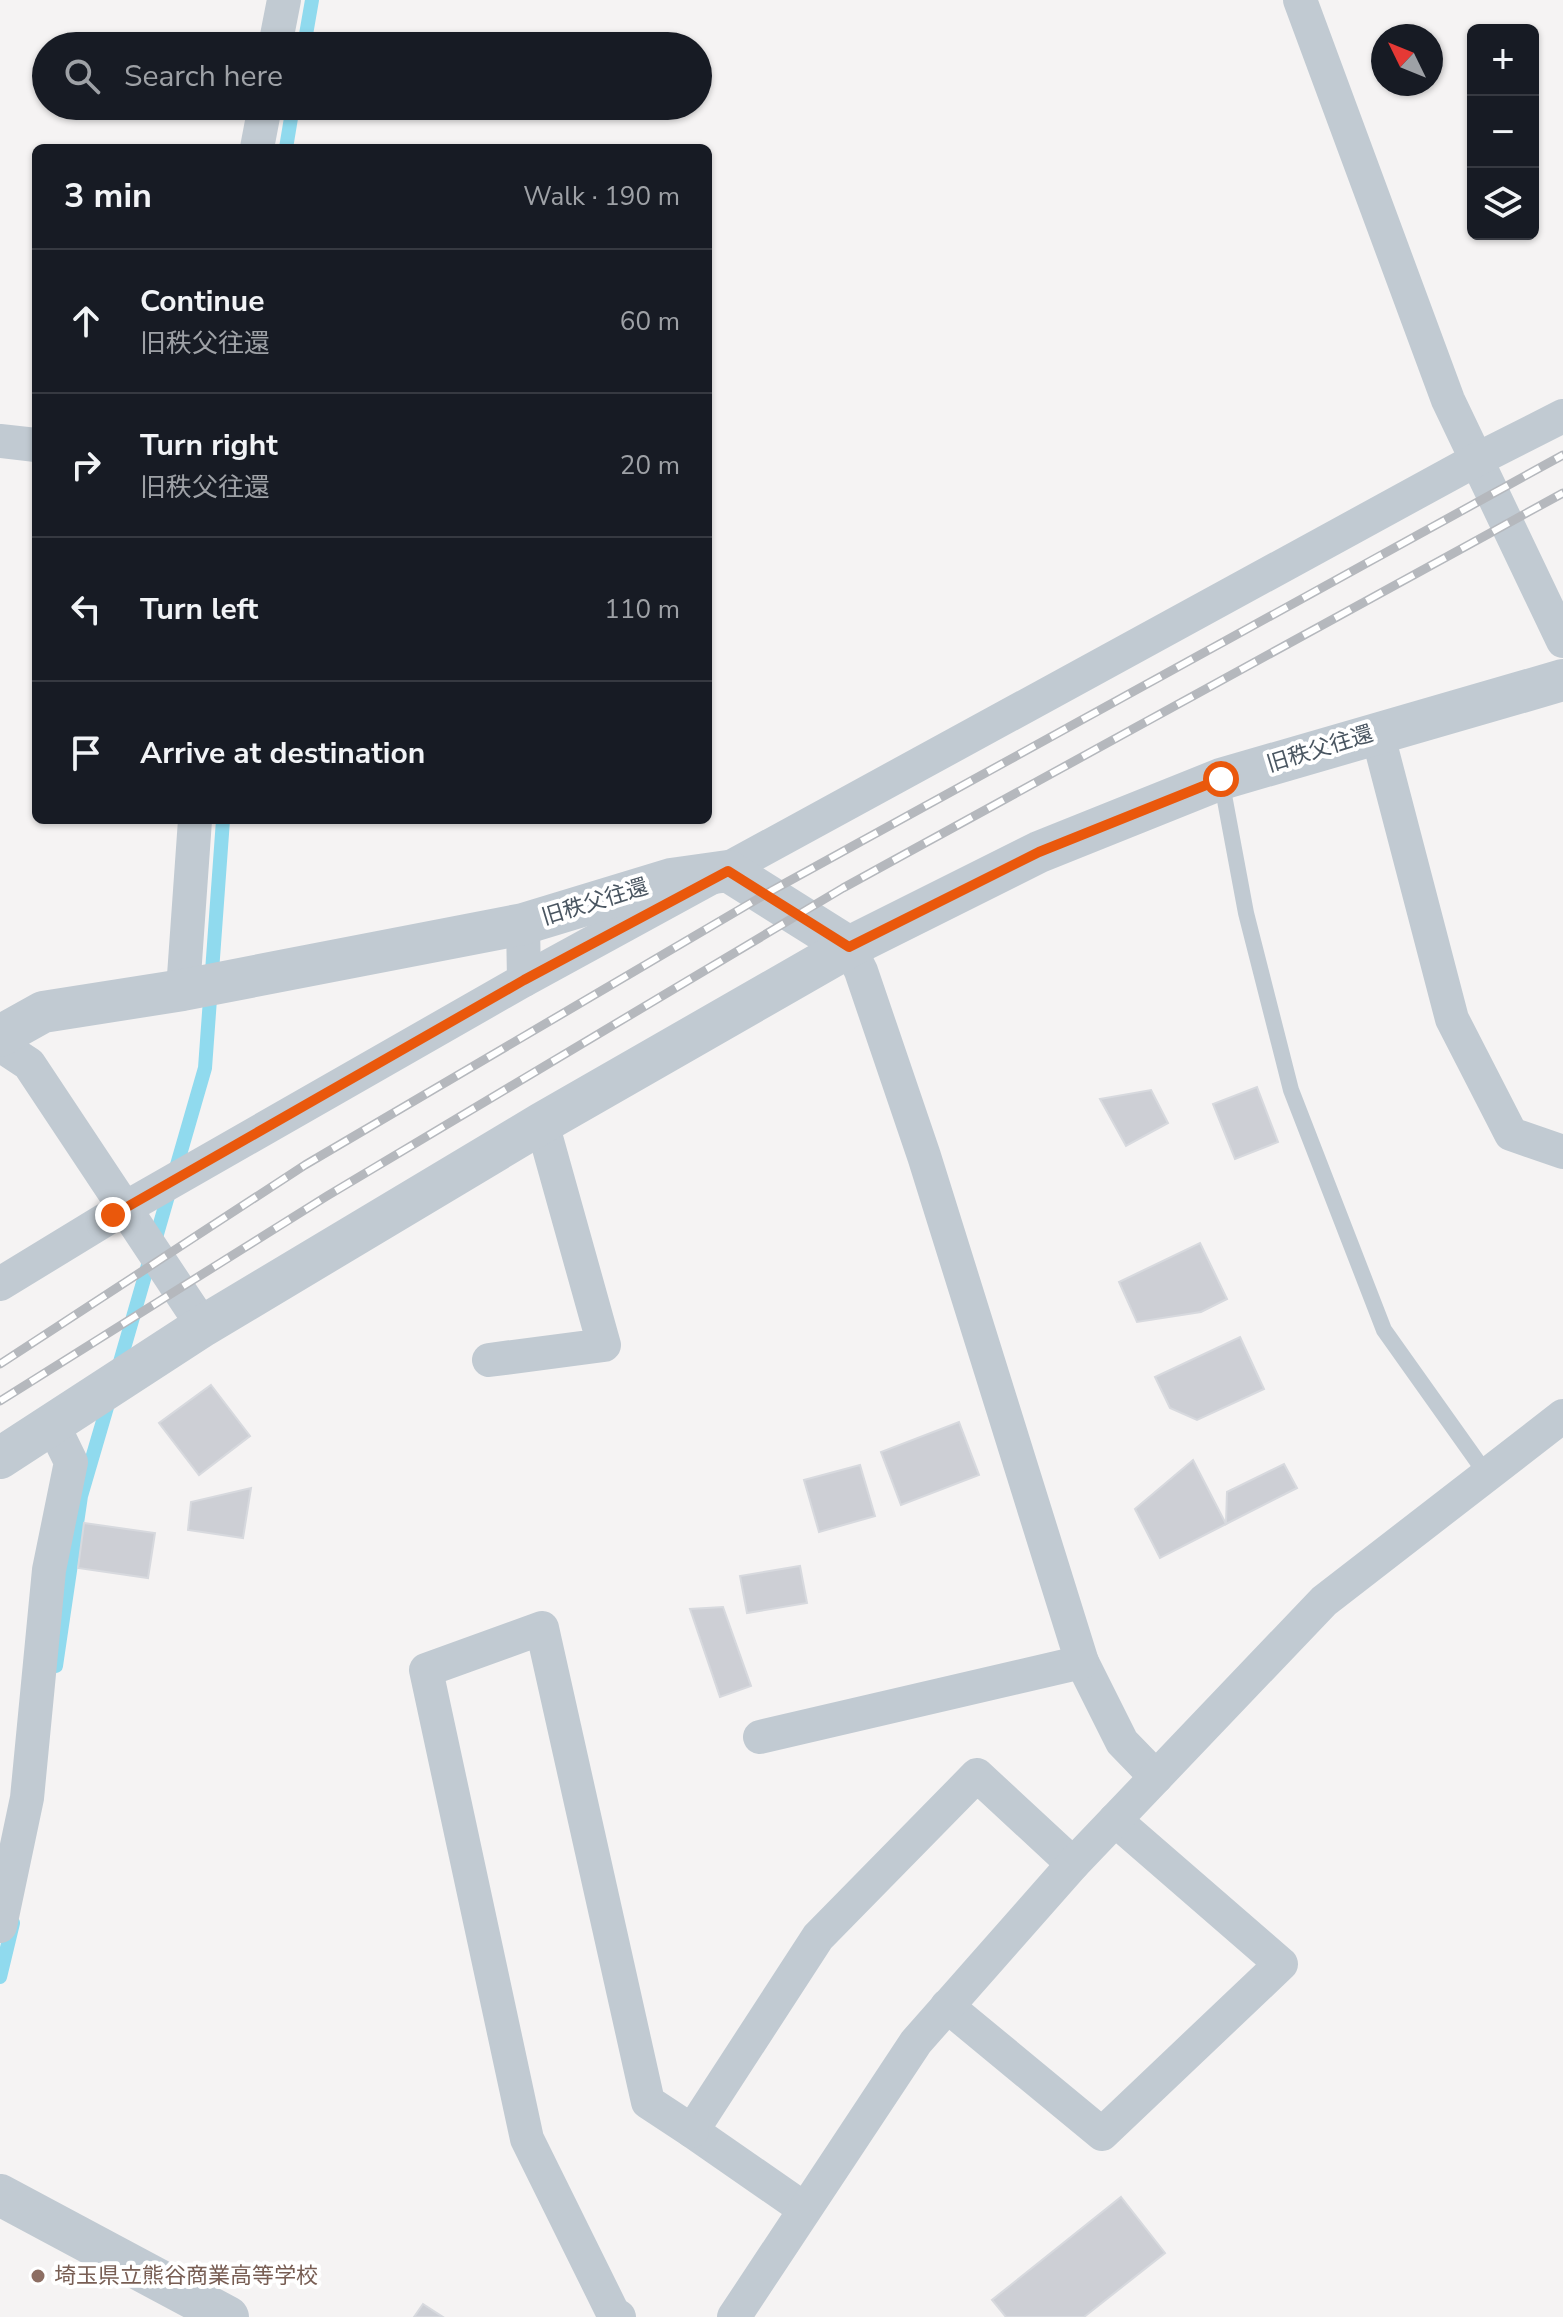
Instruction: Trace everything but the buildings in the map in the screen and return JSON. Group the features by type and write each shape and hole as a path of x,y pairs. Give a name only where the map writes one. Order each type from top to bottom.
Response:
{"street":[{"path":"278,32 284,0"},
{"path":"1300,0 1448,400 1563,641"},
{"path":"258,144 262,120"},
{"path":"0,1284 125,1208 524,980 1476,460 1563,416"},
{"path":"0,441 32,445"},
{"name":"旧秩父往還","path":"0,1458 203,1326 542,1123 849,947 1039,852 1221,779 1563,680"},
{"path":"1377,732 1452,1019 1511,1134 1563,1152"},
{"path":"183,990 195,824"},
{"path":"728,871 849,947 861,971 924,1156 1082,1662 1122,1742 1156,1777"},
{"name":"旧秩父往還","path":"0,1036 43,1012 183,990 523,924 671,879 728,871"},
{"path":"523,924 524,980"},
{"path":"0,1045 29,1064 203,1326"},
{"path":"489,1360 604,1345 542,1123"},
{"path":"734,2317 803,2208 916,2042 1073,1864 1324,1601 1563,1416"},
{"path":"0,1926 27,1798 49,1570 71,1462 52,1423"},
{"path":"619,2317 613,2313 527,2139 426,1670 542,1628 648,2102 803,2208"},
{"path":"760,1737 1082,1662"},
{"path":"692,2131 818,1937 977,1775 1073,1864"},
{"path":"947,2006 1102,2134 1281,1964 1115,1820"},
{"path":"0,2195 228,2317"}],"lane":[{"path":"1221,779 1246,913 1291,1090 1384,1330 1487,1475"}],"waterway":[{"path":"306,32 312,0"},
{"path":"287,144 291,120"},
{"path":"118,1369 205,1068 223,824"},
{"path":"56,1666 81,1496 110,1397"},
{"path":"0,1977 13,1923"}],"railway":[{"path":"0,1364 305,1165 771,891 1563,455"},
{"path":"0,1401 327,1196 843,888 1563,493"}],"place":[{"name":"埼玉県立熊谷商業高等学校","path":"38,2276"}],"route":[{"path":"113,1215 524,980 728,871 849,947 1039,852 1221,779"}]}
